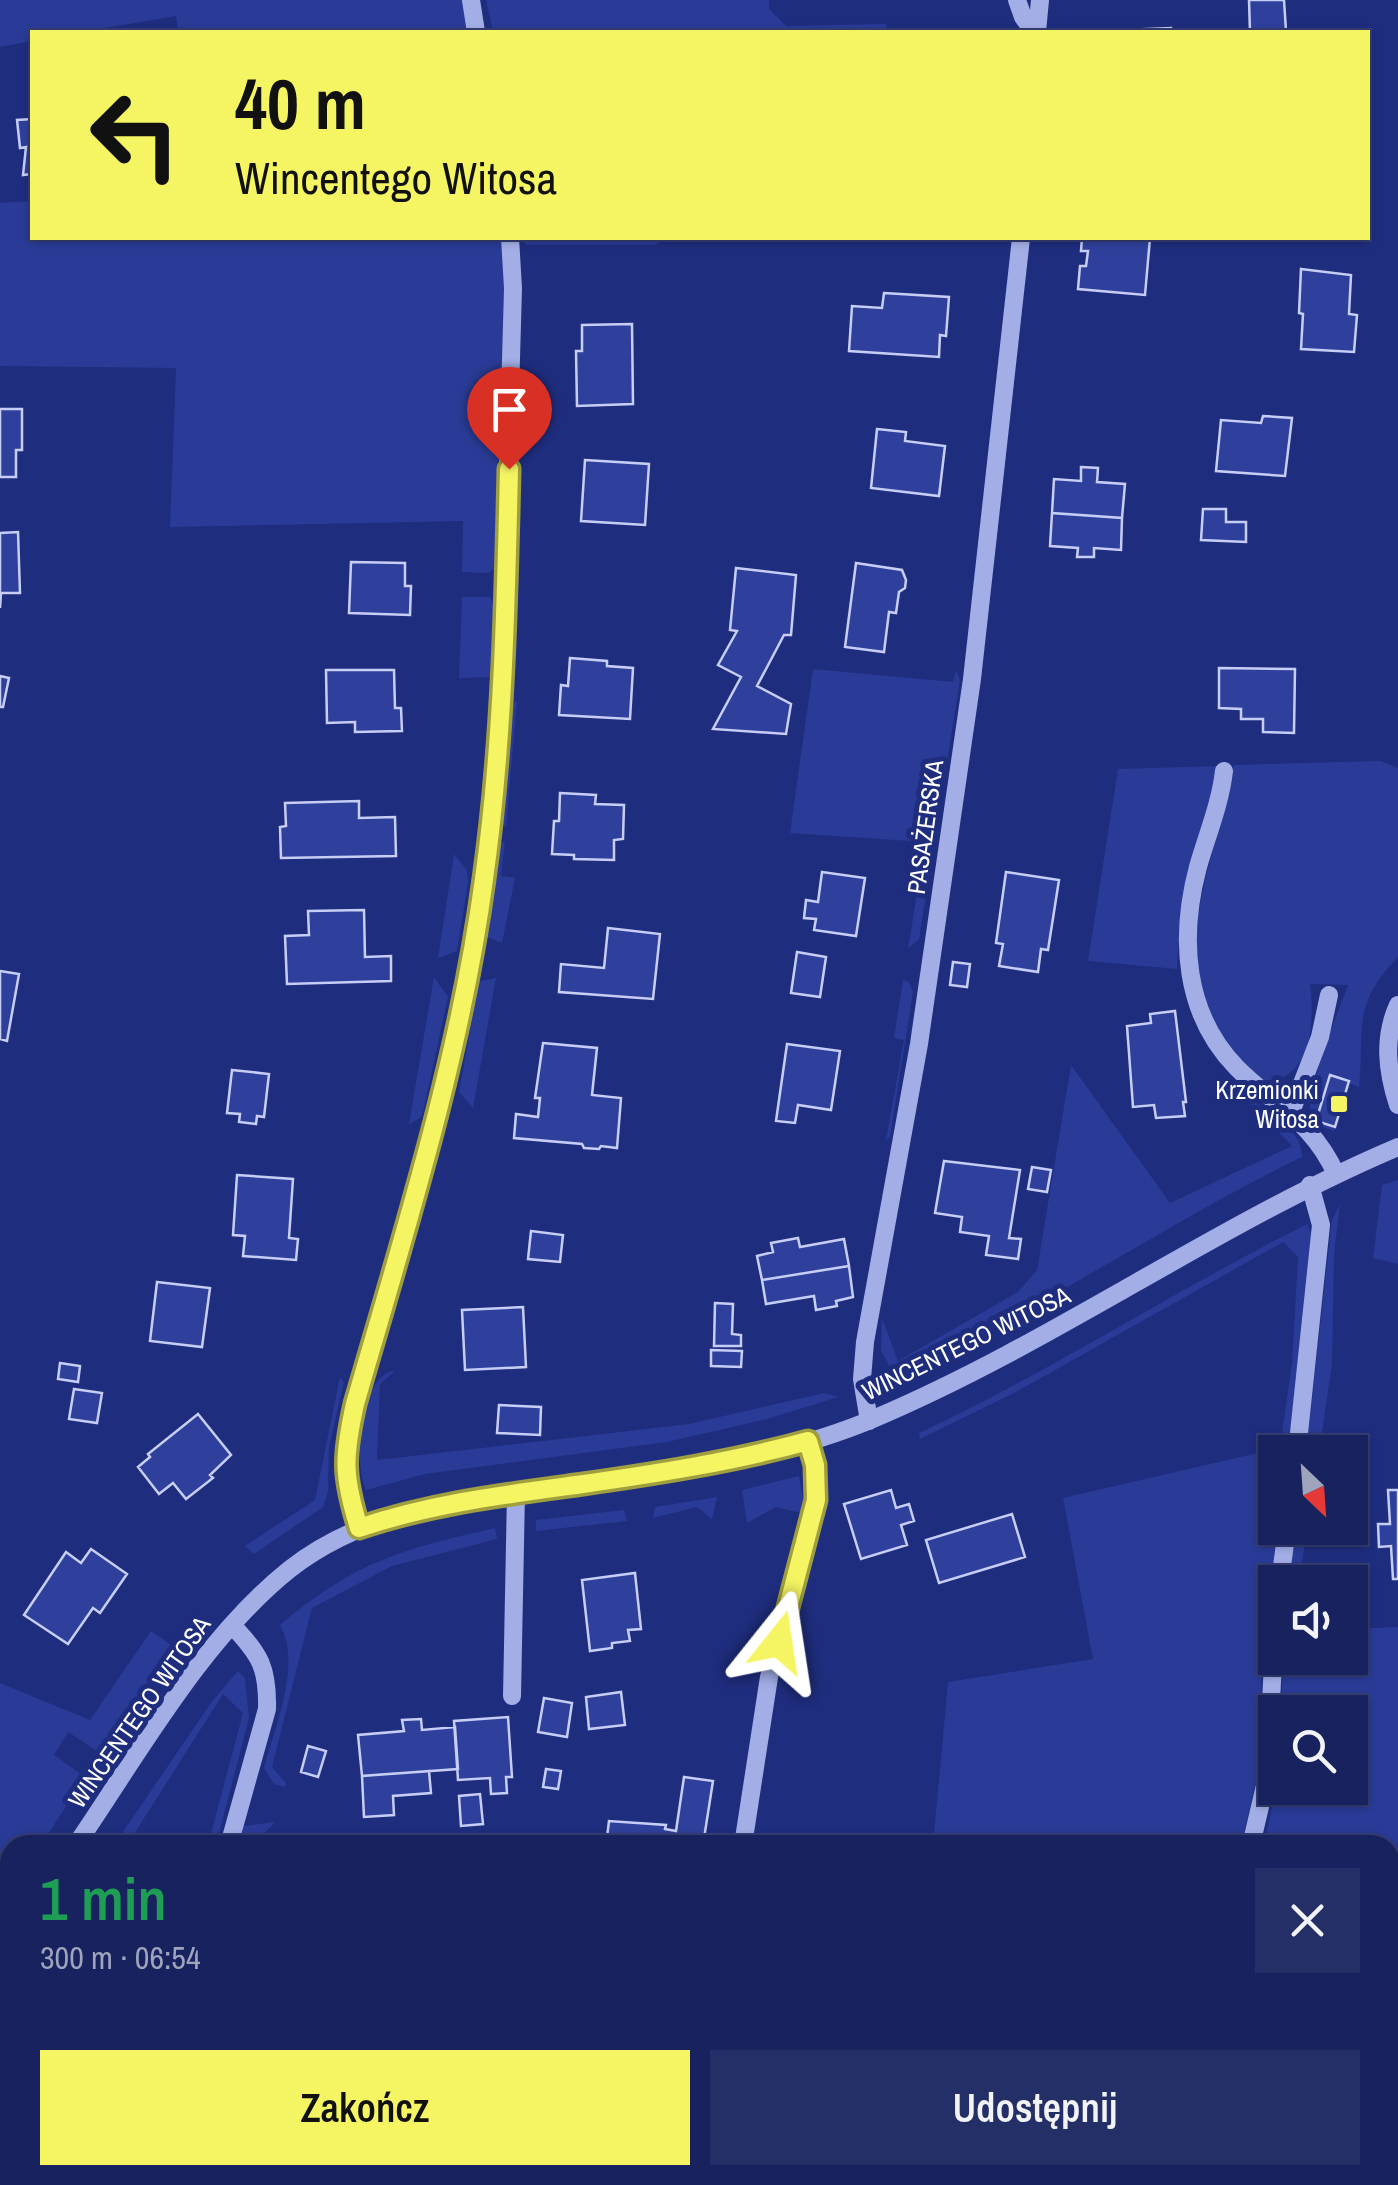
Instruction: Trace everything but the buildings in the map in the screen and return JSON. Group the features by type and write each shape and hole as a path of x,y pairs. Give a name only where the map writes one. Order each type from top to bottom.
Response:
{"street":[{"path":"471,0 476,30"},
{"path":"1017,0 1022,17 1034,30"},
{"path":"1036,30 1040,0"},
{"path":"359,1528 346,1484 345,1450 451,1058 484,881 502,691 514,288 510,240"},
{"name":"PASAŻERSKA","path":"869,1420 862,1379 865,1342 920,1044 972,679 1021,240"},
{"path":"1224,771 1190,906 1186,944 1190,978 1216,1044 1254,1085 1291,1112 1325,1150 1336,1174"},
{"path":"1291,1112 1320,1037 1329,995"},
{"path":"1398,1004 1389,1028 1387,1054 1398,1105"},
{"name":"WINCENTEGO WITOSA","path":"83,1835 181,1690 232,1625 293,1567 359,1528 408,1512 654,1474 808,1441 869,1420 970,1376 1310,1186 1398,1148"},
{"path":"1299,1435 1320,1225 1310,1186"},
{"path":"745,1835 769,1677 816,1500 815,1465 808,1441"},
{"path":"512,1696 516,1493"},
{"path":"232,1625 258,1653 267,1686 266,1709 232,1835"},
{"path":"1253,1835 1266,1777 1272,1675"}],"shaded area":[{"path":"0,0 462,0 469,30 178,30 176,16 93,30 30,30 30,41 0,47"},
{"path":"486,0 769,0 769,9 786,26 886,24 887,30 493,30"},
{"path":"30,201 30,240 501,240 504,283 495,568 489,573 462,572 463,521 170,527 176,368 0,366 0,203"},
{"path":"525,240 662,240 655,245 525,245"},
{"path":"462,597 490,597 494,605 490,677 459,678"},
{"path":"813,669 953,682 956,670 960,680 919,939 908,949 925,842 790,833"},
{"path":"517,700 506,828 501,821 509,707"},
{"path":"1380,761 1398,768 1398,957 1383,974 1367,1004 1359,1087 1330,1076 1316,1121 1335,1127 1334,1131 1313,1121 1311,1095 1348,985 1310,984 1312,1015 1307,1046 1293,1070 1266,1083 1229,1045 1207,1008 1197,971 1196,933 1234,765"},
{"path":"1220,766 1187,892 1177,969 1088,961 1118,769"},
{"path":"505,841 501,876 515,878 502,943 487,937 499,844"},
{"path":"454,854 467,870 468,883 457,951 438,958"},
{"path":"434,977 448,997 422,1117 409,1124"},
{"path":"496,978 473,1108 459,1092 479,981"},
{"path":"903,980 909,982 913,992 890,1137 886,1140 904,1040 894,1038"},
{"path":"1071,1065 1170,1203 1292,1146 1242,1095 1289,1128 1301,1147 1302,1157 999,1325 894,1374 881,1351 882,1318 898,1361 1018,1292 1037,1270"},
{"path":"1398,1180 1398,1264 1373,1258 1382,1185"},
{"path":"1340,1204 1334,1254 1332,1364 1322,1435 1308,1435 1332,1220"},
{"path":"1307,1224 1311,1253 1290,1435 1282,1435 1292,1363 1298,1257 1283,1242 1016,1392 920,1439 919,1433"},
{"path":"396,1370 380,1384 377,1460 689,1424 824,1393 838,1397 767,1419 667,1442 425,1474 366,1490 359,1441 366,1403 383,1376"},
{"path":"340,1377 344,1382 329,1447 328,1492 323,1507 254,1554 245,1546 315,1500"},
{"path":"1258,1453 1258,1545 1276,1545 1273,1565 1258,1565 1258,1675 1262,1675 1257,1777 1243,1835 934,1835 948,1682 1093,1659 1063,1498"},
{"path":"799,1476 804,1504 801,1513 776,1507 747,1523 742,1490"},
{"path":"717,1497 712,1519 697,1507 653,1518 655,1507"},
{"path":"624,1510 627,1521 536,1531 536,1520"},
{"path":"495,1528 497,1539 392,1566 312,1608 272,1767 286,1783 285,1787 274,1784 264,1768 288,1677 286,1641 280,1625 332,1586 380,1561"},
{"path":"1294,1545 1304,1545 1302,1565 1291,1565"},
{"path":"1398,1627 1398,1835 1266,1835 1272,1805 1368,1805 1368,1695 1282,1695 1282,1675 1368,1675 1368,1628"},
{"path":"151,1631 174,1647 103,1755 68,1732 54,1755 85,1777 47,1835 0,1835 0,1683 90,1720"},
{"path":"238,1671 245,1678 249,1718 219,1835 211,1835 243,1713 223,1694 133,1835 121,1835 213,1700"},
{"path":"275,1822 263,1835 242,1835 244,1826"}],"place":[{"name":"Krzemionki Witosa","path":"1339,1104"}],"route":[{"path":"509,469 501,710 484,881 451,1058 429,1148 355,1404 345,1450 346,1484 359,1528 450,1502 654,1474 808,1441 815,1465 816,1500 779,1642"}]}
